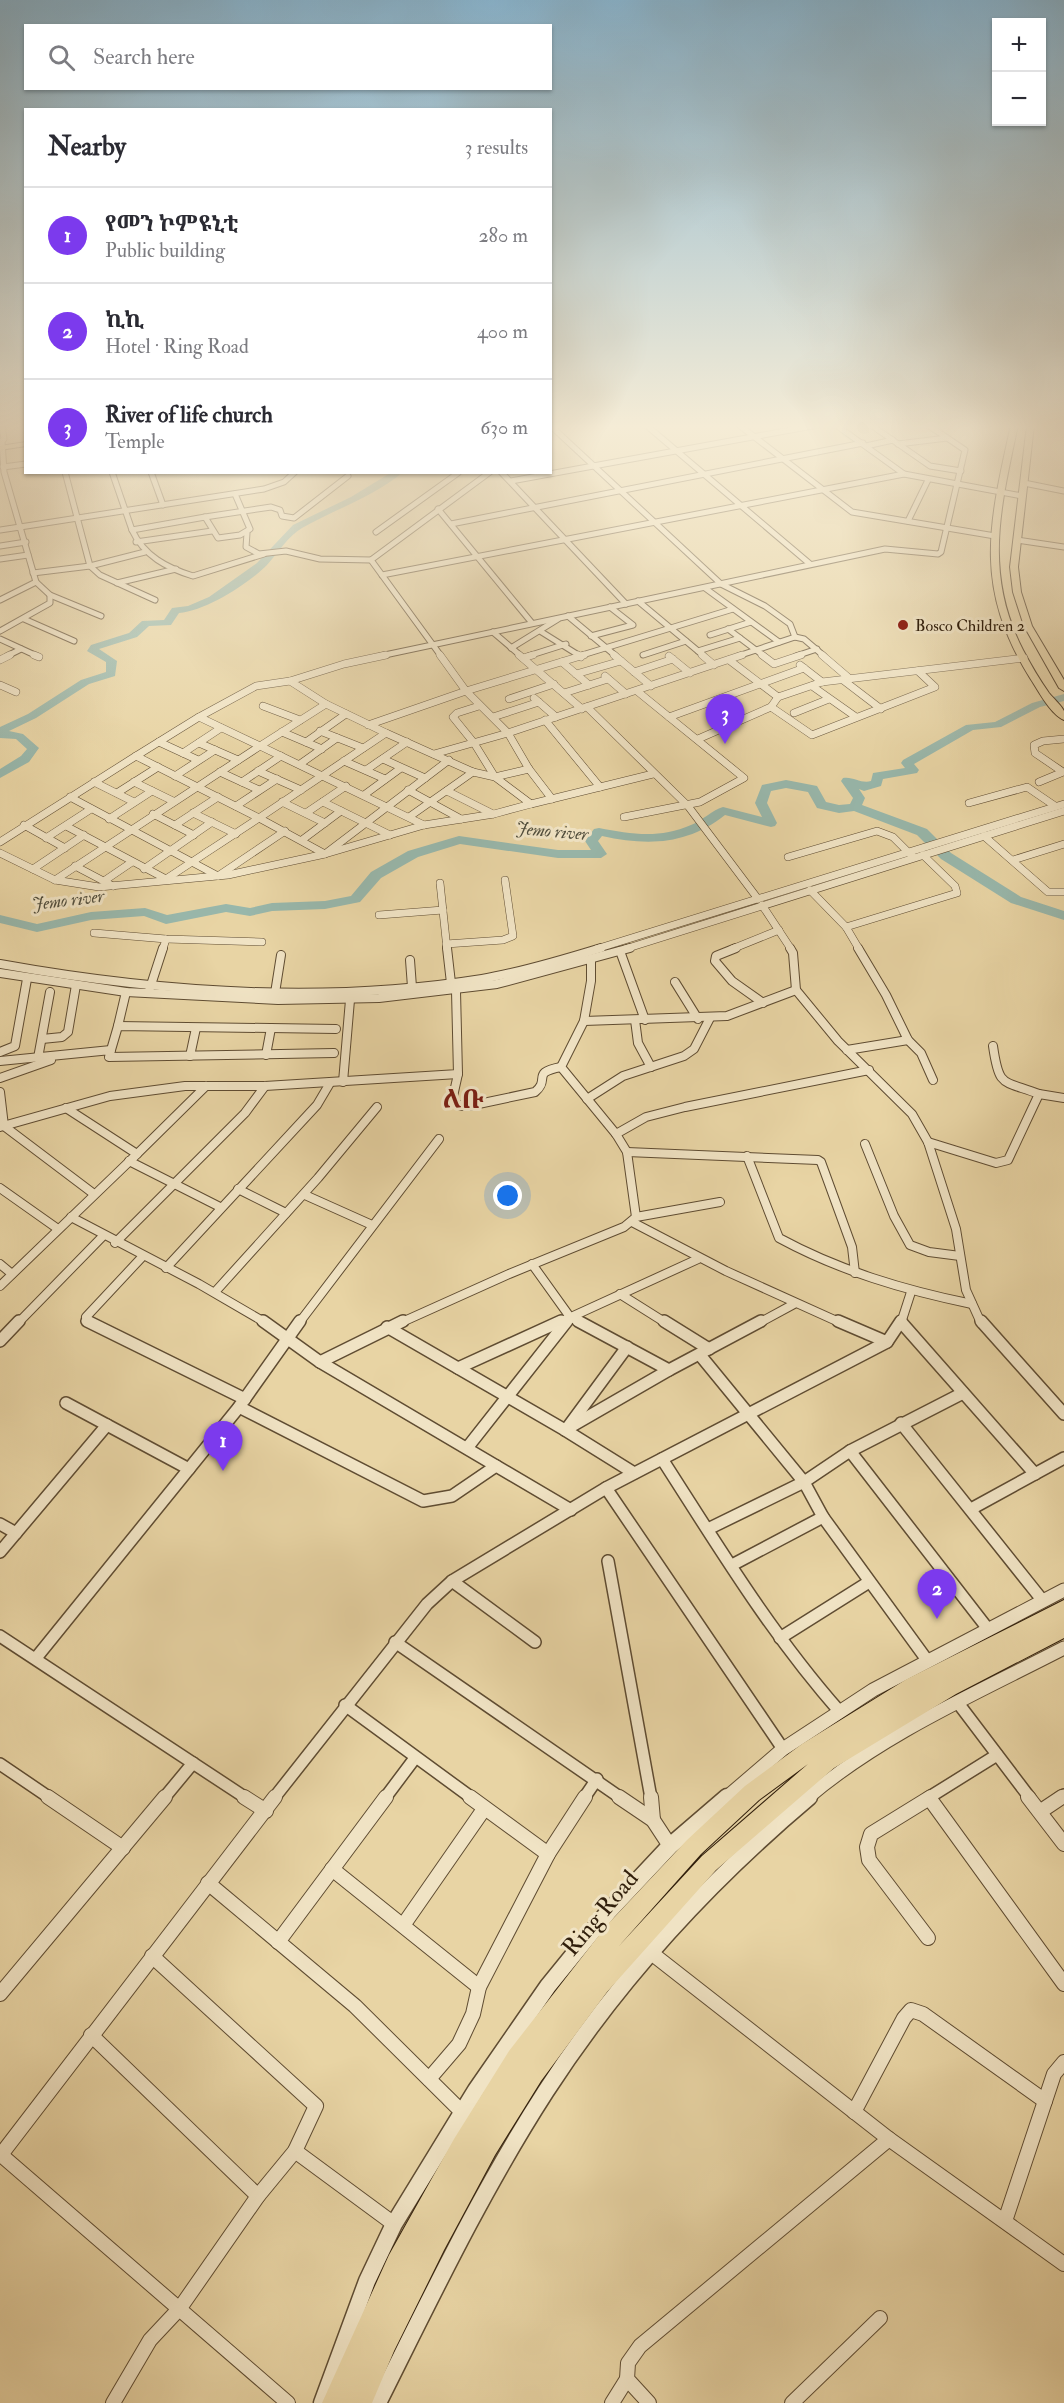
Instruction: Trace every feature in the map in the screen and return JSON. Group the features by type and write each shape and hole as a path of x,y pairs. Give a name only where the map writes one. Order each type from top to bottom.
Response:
{"highway":[{"name":"Ring Road","path":"335,2403 398,2264 462,2147 517,2060 615,1933 694,1847 752,1793 809,1751 914,1686 1064,1608"},
{"path":"359,2403 435,2241 487,2147 533,2073 599,1983 701,1872 780,1800 827,1761 949,1687 1064,1628"}],"main road":[{"path":"995,537 994,570 1008,626 1024,658 1062,715"},
{"path":"1017,540 1014,567 1017,592 1028,626 1062,685"},
{"path":"1008,626 1028,626"}],"street":[{"path":"24,537 36,582 50,595 101,616"},
{"path":"83,537 90,566 100,575 155,600"},
{"path":"134,537 145,552 189,576 196,576 279,551 320,560 371,560 401,537"},
{"path":"136,542 170,537"},
{"path":"247,537 248,549 264,554"},
{"path":"461,537 532,624"},
{"path":"562,537 626,604"},
{"path":"382,575 579,537"},
{"path":"670,537 721,584 765,606 790,624 795,637"},
{"path":"778,537 810,564"},
{"path":"0,842 200,717 256,686 290,681 344,664 430,645 885,549 938,554 941,552 945,537"},
{"path":"1017,540 1064,547"},
{"path":"0,546 26,542"},
{"path":"33,573 90,566 145,552"},
{"path":"0,559 28,555"},
{"path":"371,560 430,645 466,691 508,733 529,769 552,800"},
{"path":"117,583 176,569"},
{"path":"0,600 36,582"},
{"path":"705,588 779,642"},
{"path":"0,631 47,606 50,603 50,595"},
{"path":"638,601 714,665"},
{"path":"591,636 633,625 610,607"},
{"path":"368,725 466,691 672,630 733,609"},
{"path":"567,616 651,686"},
{"path":"511,648 560,618"},
{"path":"24,619 74,641"},
{"path":"710,635 752,622"},
{"path":"694,623 722,645"},
{"path":"728,629 788,674"},
{"path":"540,631 551,639 566,644 581,657"},
{"path":"493,632 564,693 585,708 688,806 760,902 793,953 796,990 847,1050 870,1070 912,1114 928,1142 956,1229 966,1290 982,1324 1064,1414"},
{"path":"434,754 508,733 795,637 804,639 817,649 846,679 881,709"},
{"path":"698,651 740,638"},
{"path":"0,639 39,657"},
{"path":"643,655 686,641"},
{"path":"628,643 656,665"},
{"path":"523,658 566,644"},
{"path":"0,660 21,649"},
{"path":"774,664 817,649"},
{"path":"662,650 690,673"},
{"path":"791,658 822,682"},
{"path":"698,739 771,707 778,697 822,682 1024,658"},
{"path":"634,672 673,659"},
{"path":"729,660 778,697"},
{"path":"576,674 621,661"},
{"path":"562,662 589,685"},
{"path":"669,717 804,668"},
{"path":"596,669 626,694"},
{"path":"771,707 812,735 935,687 918,671"},
{"path":"564,693 608,679"},
{"path":"290,681 326,704 472,772 495,777 529,769"},
{"path":"494,684 520,708"},
{"path":"509,699 554,684"},
{"path":"0,685 16,692"},
{"path":"812,686 856,717"},
{"path":"624,817 688,806 715,796 744,778 637,691"},
{"path":"527,693 556,717"},
{"path":"794,712 829,699"},
{"path":"493,717 539,702"},
{"path":"55,880 173,801 326,704"},
{"path":"263,706 300,720"},
{"path":"479,706 457,713 453,717 474,743 495,777 531,804"},
{"path":"306,742 346,714"},
{"path":"200,717 424,825"},
{"path":"545,720 600,787"},
{"path":"183,753 221,728"},
{"path":"320,731 363,748"},
{"path":"282,732 322,749"},
{"path":"168,880 386,733"},
{"path":"300,764 337,738"},
{"path":"1039,782 1063,772 1035,753 1034,745 1043,741 1064,739"},
{"path":"159,742 198,760"},
{"path":"366,771 407,742"},
{"path":"199,743 238,760"},
{"path":"175,776 215,750"},
{"path":"136,756 285,831 325,854"},
{"path":"242,782 281,756"},
{"path":"383,759 425,778"},
{"path":"344,760 386,779"},
{"path":"325,854 364,822 449,760"},
{"path":"117,794 158,767"},
{"path":"364,795 401,768"},
{"path":"258,771 301,790"},
{"path":"220,772 259,790"},
{"path":"409,817 472,772"},
{"path":"0,853 55,880 116,887 218,876 325,854 424,825 494,814 653,774"},
{"path":"236,806 276,779"},
{"path":"94,782 134,802"},
{"path":"134,782 173,801"},
{"path":"306,813 346,786"},
{"path":"969,803 1027,787 1055,806"},
{"path":"408,790 461,819"},
{"path":"109,819 152,791"},
{"path":"447,791 494,814"},
{"path":"70,797 191,864 218,876"},
{"path":"175,825 218,797"},
{"path":"282,802 325,823"},
{"path":"322,802 390,835"},
{"path":"0,973 126,992 150,989 275,993 454,987 810,890 932,848 948,840 1064,804"},
{"path":"46,838 92,809"},
{"path":"302,840 341,811"},
{"path":"0,964 150,989 278,1000 350,1000 520,979 620,951 760,902 911,855 923,855 932,848 955,845 1064,811"},
{"path":"193,813 236,834"},
{"path":"153,814 194,835"},
{"path":"144,869 212,822"},
{"path":"24,825 65,848"},
{"path":"66,826 168,880"},
{"path":"218,876 285,831"},
{"path":"788,857 877,831 887,832 896,837 911,855"},
{"path":"33,869 84,835"},
{"path":"984,836 1048,892 1064,892"},
{"path":"1013,860 1064,844"},
{"path":"846,927 957,893 955,886 923,855"},
{"path":"104,881 132,862"},
{"path":"75,866 116,887"},
{"path":"447,944 503,940 513,936 505,880"},
{"path":"440,883 454,987 458,1074 452,1101 461,1106 469,1106 535,1092 539,1089 542,1074 546,1070 561,1067"},
{"path":"810,890 846,927 886,995 908,1040 921,1053 933,1080"},
{"path":"379,915 443,910"},
{"path":"763,1003 723,972 715,961 716,956 779,930"},
{"path":"654,931 660,938"},
{"path":"94,933 166,939 262,942"},
{"path":"150,989 166,939"},
{"path":"620,951 645,1020"},
{"path":"275,993 281,955"},
{"path":"410,960 412,987"},
{"path":"561,1067 584,1021 591,981 591,960"},
{"path":"0,1052 15,1046 27,978"},
{"path":"675,982 698,1019"},
{"path":"42,1039 62,1037 68,1032 76,985"},
{"path":"584,1021 698,1019 728,1016 763,1003 779,993 796,990"},
{"path":"38,1058 50,992"},
{"path":"126,992 109,1058 334,1053"},
{"path":"343,1082 350,1000"},
{"path":"587,1099 623,1076 684,1056 694,1049 710,1018"},
{"path":"635,1020 638,1043 651,1067"},
{"path":"118,1026 336,1029"},
{"path":"190,1056 196,1028"},
{"path":"266,1055 271,1028"},
{"path":"847,1050 908,1040"},
{"path":"993,1046 997,1074 1002,1080 1039,1094 1064,1098"},
{"path":"0,1061 57,1058 111,1050"},
{"path":"0,1078 57,1058"},
{"path":"561,1067 616,1134 627,1152 634,1219"},
{"path":"616,1134 646,1117 685,1107 870,1070"},
{"path":"2,1127 119,1095 185,1086 265,1086 458,1074"},
{"path":"166,1268 316,1105 330,1083"},
{"path":"0,1286 206,1086"},
{"path":"115,1243 245,1113 265,1086"},
{"path":"0,1092 2,1127"},
{"path":"928,1142 996,1163 1003,1163 1008,1160 1015,1149 1039,1094"},
{"path":"215,1292 305,1194 377,1107"},
{"path":"66,1108 136,1154"},
{"path":"2,1127 94,1194"},
{"path":"36,1658 242,1403 289,1336 439,1139"},
{"path":"866,1144 894,1216 910,1245 923,1251 960,1256"},
{"path":"627,1152 814,1159 821,1162 852,1247 855,1273"},
{"path":"747,1156 779,1238 855,1273 911,1292 972,1304"},
{"path":"129,1161 220,1207"},
{"path":"0,1188 58,1229"},
{"path":"238,1189 286,1213"},
{"path":"305,1194 372,1225"},
{"path":"320,1362 387,1327 634,1219 720,1202"},
{"path":"71,1217 115,1243 215,1292 289,1336 320,1362 571,1510"},
{"path":"634,1219 698,1259 794,1304 887,1342"},
{"path":"2,1336 103,1236"},
{"path":"143,1256 86,1317 87,1321 423,1501 452,1496 496,1466"},
{"path":"458,1368 698,1259"},
{"path":"0,1264 12,1274"},
{"path":"532,1264 570,1317 669,1370"},
{"path":"288,2403 0,2155 345,1705 427,1604 452,1581 606,1488 887,1342 901,1322 911,1292"},
{"path":"620,1294 705,1352 748,1414 804,1482 823,1517 927,1660"},
{"path":"566,1430 669,1370 794,1304"},
{"path":"467,1448 570,1317"},
{"path":"901,1322 1035,1474"},
{"path":"387,1327 566,1430 634,1473"},
{"path":"566,1430 627,1347"},
{"path":"708,1529 804,1482 850,1451 963,1393"},
{"path":"66,1403 189,1469"},
{"path":"901,1423 1043,1601"},
{"path":"0,1552 107,1425"},
{"path":"850,1451 988,1629"},
{"path":"971,1509 1064,1458"},
{"path":"662,1459 780,1638 814,1684 840,1712"},
{"path":"606,1488 783,1749"},
{"path":"732,1565 823,1517"},
{"path":"0,1524 16,1533"},
{"path":"608,1561 651,1797 653,1820"},
{"path":"452,1581 535,1642"},
{"path":"780,1638 869,1582"},
{"path":"322,2403 363,2291 394,2224 462,2112 548,1986 609,1911 670,1846 783,1749 873,1690 1064,1590"},
{"path":"0,1636 266,1811"},
{"path":"395,1642 597,1779 653,1820 670,1846"},
{"path":"378,2403 452,2254 523,2127 573,2053 650,1952 723,1874 846,1768 958,1703 1064,1648"},
{"path":"958,1703 1064,1844"},
{"path":"345,1705 548,1854"},
{"path":"928,1938 869,1860 867,1847 871,1834 997,1755"},
{"path":"278,1942 415,1758"},
{"path":"0,1994 193,1763"},
{"path":"0,1764 123,1848"},
{"path":"429,2079 459,2044 473,2014 479,1987 548,1854 597,1779"},
{"path":"1041,1811 1064,1795"},
{"path":"930,1799 1029,1937 1059,1965 1064,1984"},
{"path":"404,1924 484,1809"},
{"path":"332,1869 404,1924 479,1987"},
{"path":"208,1883 355,2006 462,2112"},
{"path":"650,1952 889,2139 1064,2264"},
{"path":"113,2403 146,2345 165,2321 180,2308 258,2196 295,2151 316,2106 152,1956"},
{"path":"854,2112 904,2018 911,2010 923,2014 1045,2101"},
{"path":"91,2035 258,2196"},
{"path":"1005,2221 1054,2074 1064,2062"},
{"path":"612,2403 627,2379 628,2363 640,2346 889,2139"},
{"path":"295,2151 394,2224"},
{"path":"792,2403 880,2318"},
{"path":"627,2379 649,2403"}],"waterway":[{"path":"0,732 32,716 85,682 111,674 112,661 92,651 95,647 133,635 146,623 167,623 176,610 190,609 213,599 261,565 287,537"},
{"name":"Jemo river","path":"855,807 859,798 847,781 864,787 877,783 877,776 913,770 907,763 970,727 997,725 1036,705 1064,697"},
{"path":"0,734 19,736 33,748 25,759 0,774"},
{"name":"Jemo river","path":"0,919 37,928 91,916 145,912 166,920 226,908 250,912 272,907 325,905 355,899 376,875 413,854 459,840 558,854 601,854 591,841 599,832 636,839 671,836 694,829 723,811 771,823 761,803 766,788 786,784 813,789 821,805 839,809 855,807"},
{"path":"855,807 922,832 946,856 1016,900 1064,916"}],"place":[{"name":"Bosco Children 2","path":"903,625"},
{"name":"River of life church","path":"725,744"},
{"name":"የመን ኮምዩኒቲ","path":"223,1471"},
{"name":"ኪኪ","path":"937,1619"}],"district":[{"name":"ለቡ","path":"463,1099"}]}
